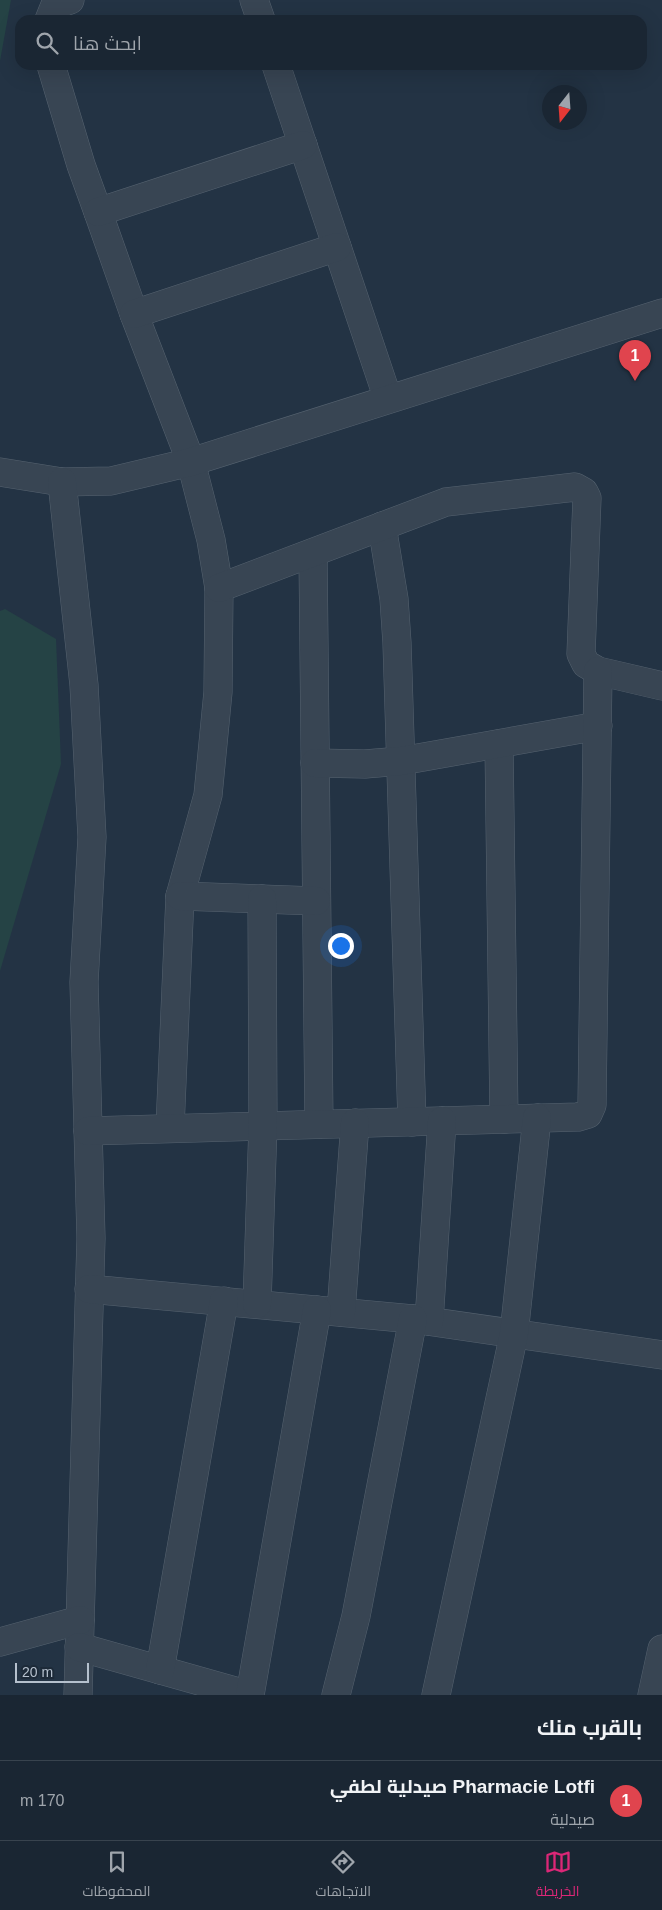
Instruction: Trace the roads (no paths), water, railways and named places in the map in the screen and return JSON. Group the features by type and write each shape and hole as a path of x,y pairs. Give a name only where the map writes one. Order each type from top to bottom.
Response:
{"street":[{"path":"51,15 56,5 70,0"},
{"path":"254,0 259,15"},
{"path":"52,70 81,165 134,314 191,462 210,540 219,588 218,692 208,795 180,896 170,1128"},
{"path":"278,70 388,399"},
{"path":"98,212 303,145"},
{"path":"134,314 337,248"},
{"path":"0,472 62,482 110,481 191,462 662,313"},
{"path":"62,482 84,685 92,837 84,982 91,1238 78,1695"},
{"path":"219,588 446,502 576,488 584,492 587,498 581,654 586,664 598,671 662,686"},
{"path":"382,526 394,599 397,643 412,1122"},
{"path":"312,553 319,1124"},
{"path":"88,1131 578,1117 588,1114 592,1106 598,671"},
{"path":"315,763 365,764 401,761 598,726"},
{"path":"499,744 504,1119"},
{"path":"180,896 316,901"},
{"path":"257,1304 263,1126 262,899"},
{"path":"436,1695 514,1334 537,1118"},
{"path":"336,1695 356,1616 421,1320 442,1121"},
{"path":"0,1642 80,1633 160,1670 249,1695 329,1311 355,1123"},
{"path":"89,1289 421,1320 662,1355"},
{"path":"160,1670 224,1301"},
{"path":"652,1695 662,1649"}],"place":[{"name":"Pharmacie Lotfi صيدلية لطفي","path":"635,381"}]}
